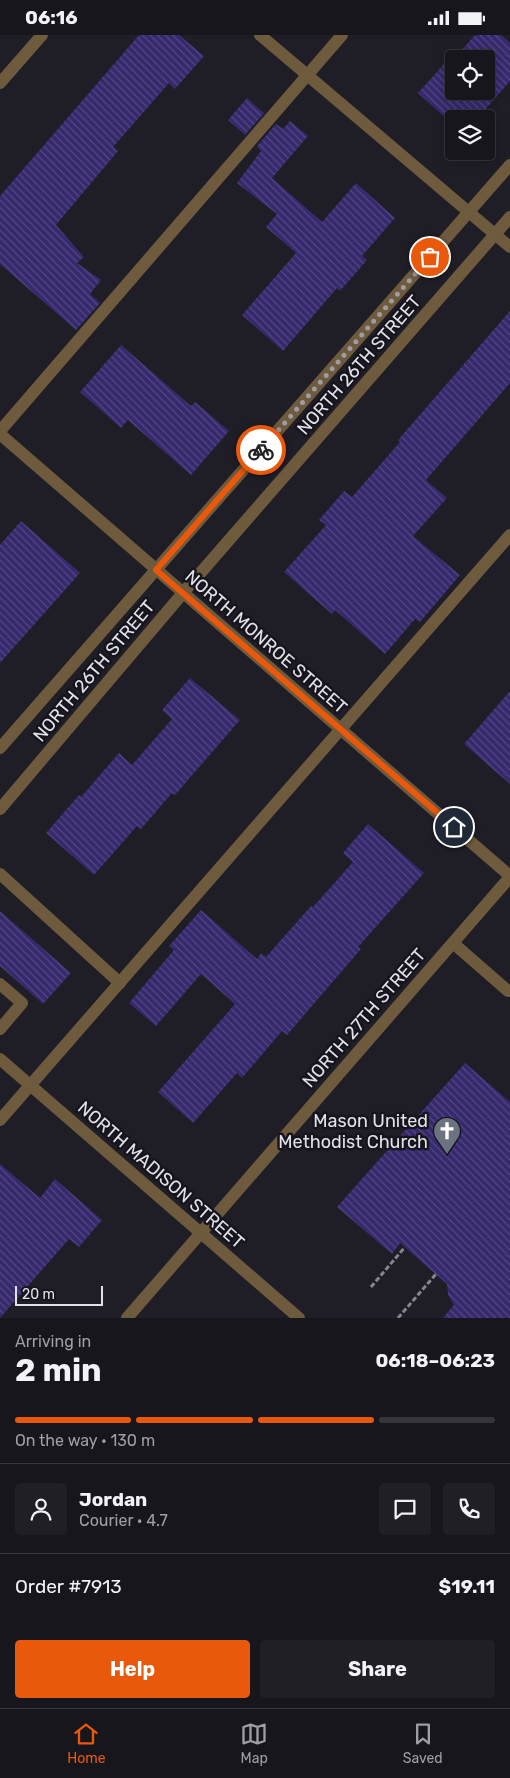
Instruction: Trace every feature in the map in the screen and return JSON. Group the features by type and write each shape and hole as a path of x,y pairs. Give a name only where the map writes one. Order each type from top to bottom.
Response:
{"street":[{"path":"0,83 42,35"},
{"path":"260,35 510,247"},
{"path":"0,433 342,35"},
{"name":"NORTH 26TH STREET","path":"0,747 470,213 510,165"},
{"name":"NORTH 26TH STREET","path":"0,809 183,593 510,217"},
{"name":"NORTH MONROE STREET","path":"0,433 510,876"},
{"path":"0,1121 510,535"},
{"path":"1,876 120,983"},
{"name":"NORTH 27TH STREET","path":"127,1318 510,876"},
{"path":"453,943 508,991"},
{"path":"0,985 22,1003 0,1029"},
{"name":"NORTH MADISON STREET","path":"0,1059 299,1318"}],"path":[{"path":"371,1287 405,1247"},
{"path":"398,1318 436,1274"}],"building":[{"path":"139,35 179,35 204,56 175,89 169,83 113,147 118,151 56,225 84,257 77,263 101,280 90,294 100,303 76,330 0,264 0,196"},
{"path":"475,35 501,35 510,43 510,81 495,98 495,50 462,50"},
{"path":"445,63 445,100 494,100 485,110 445,110 445,117 418,93"},
{"path":"247,98 264,113 245,135 228,120"},
{"path":"290,121 308,136 272,178 322,222 356,183 395,218 362,256 367,260 340,291 337,288 283,351 242,315 296,253 266,227 277,214 237,183 261,151 257,146 276,124 283,129"},
{"path":"510,311 510,383 426,480 447,498 413,536 460,575 420,622 415,619 385,654 335,610 332,614 284,572 326,525 319,520 344,491 352,497 400,442 398,440"},
{"path":"121,345 191,406 195,402 229,431 191,475 128,420 121,428 80,392"},
{"path":"21,521 80,573 0,663 0,545"},
{"path":"190,678 240,720 175,795 172,793 141,829 137,826 94,875 46,833 79,795 81,797 119,753 132,765 172,719 162,710"},
{"path":"510,691 510,784 464,744"},
{"path":"368,824 424,873 358,947 361,949 287,1035 282,1031 242,1078 237,1073 193,1123 158,1092 235,1004 201,974 156,1026 129,1003 174,950 169,946 201,910 257,959 261,953 266,957 353,862 343,853"},
{"path":"0,911 71,973 43,1004 0,966"},
{"name":"Mason United Methodist Church","path":"465,1063 510,1102 510,1318 443,1318 454,1305 448,1295 447,1284 400,1243 392,1254 337,1207"},
{"path":"0,1164 40,1198 55,1179 102,1220 79,1247 69,1239 0,1318"}],"way so far":[{"path":"261,450 430,257"}],"place":[{"name":"Mason United Methodist Church","path":"447,1155"}],"route":[{"path":"261,450 156,570 454,827"}]}
